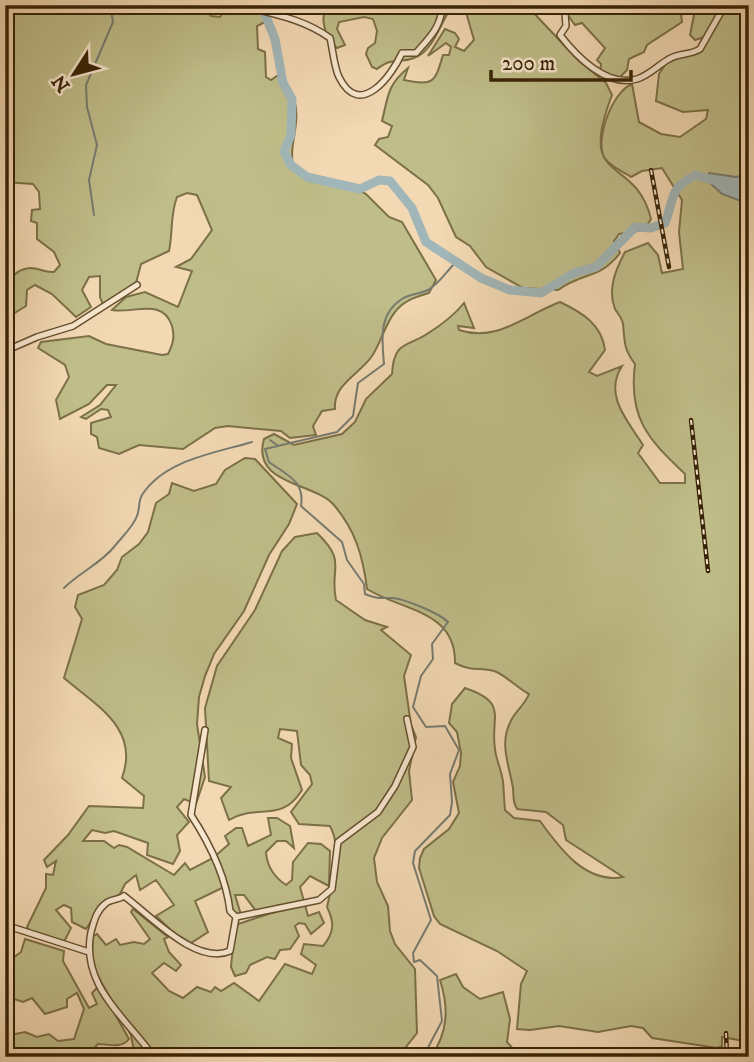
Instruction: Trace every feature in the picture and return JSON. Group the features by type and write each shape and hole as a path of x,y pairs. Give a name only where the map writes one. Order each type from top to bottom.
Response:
{"street":[{"path":"239,5 289,17 331,38 338,76 352,92 363,94 379,88 392,74 402,53 416,53 428,42 442,13 442,5"},
{"path":"559,5 565,13 566,26 560,35 572,51 606,75 622,80 635,80 671,57 700,49 725,5"},
{"path":"5,351 73,326 137,285"},
{"path":"236,917 319,900 332,889 338,842 354,833 383,806 413,747 407,719"},
{"path":"205,730 191,815 207,841 227,889 230,911 236,917"},
{"path":"153,1057 104,995 92,972 89,952 98,912 109,901 124,896 176,938 213,954 230,951 236,917"},
{"path":"5,925 89,952"}],"shaded area":[{"path":"5,5 201,5 211,16 220,17 228,5 266,13 265,22 257,26 258,49 265,52 266,77 271,80 281,73 294,99 294,171 312,182 346,183 366,194 389,217 402,222 436,280 429,293 406,302 395,312 372,356 338,393 335,409 322,411 313,426 316,435 290,438 281,431 228,426 215,428 183,449 139,445 119,454 99,448 97,437 91,434 91,423 111,417 108,410 101,409 86,419 81,417 100,405 116,385 107,385 89,404 60,419 56,400 69,377 65,365 38,348 41,342 89,336 106,344 168,354 173,330 168,317 162,312 155,309 112,310 126,297 145,292 178,307 192,271 176,267 191,259 212,230 197,195 187,193 177,197 169,251 141,264 135,287 104,307 100,297 100,276 89,277 82,290 91,307 76,317 52,294 35,285 27,290 26,306 5,319 8,287 15,274 31,268 54,272 60,265 54,252 37,239 37,223 31,221 32,210 40,209 39,192 33,184 5,182"},
{"path":"328,5 447,5 448,13 430,45 420,55 409,60 392,61 377,69 372,67 366,54 368,48 375,43 377,31 373,19 364,17 339,22 337,29 345,45 337,48 325,28 324,16"},
{"path":"464,5 509,5 530,9 578,60 606,83 612,95 603,124 601,144 604,158 633,185 643,199 651,219 644,230 619,234 614,241 620,253 605,268 558,290 523,288 486,267 470,246 456,237 438,198 428,185 375,145 379,139 388,137 392,126 382,121 389,92 401,74 408,68 404,80 422,83 432,80 443,55 449,55 451,47 446,43 428,56 445,29 455,33 459,39 455,47 464,51 474,40"},
{"path":"533,5 680,5 682,22 647,45 644,52 629,59 627,70 618,79 600,73 601,64 597,60 605,48 582,23 575,25 567,14 556,7 541,10"},
{"path":"696,5 749,5 749,1042 722,1037 722,1046 717,1048 652,1038 643,1028 631,1026 598,1032 559,1026 517,1029 521,984 527,971 497,951 440,924 434,916 419,868 424,849 449,829 459,813 453,782 460,766 461,753 457,732 449,723 452,704 465,688 488,699 493,705 495,749 502,778 505,810 514,818 540,821 565,853 586,870 610,878 623,877 566,840 563,825 546,812 517,809 505,741 513,717 529,694 494,671 455,663 453,646 447,632 437,622 367,589 357,544 341,513 323,497 275,474 266,465 262,454 264,439 274,434 294,445 342,434 355,422 366,399 392,374 393,363 399,350 439,326 464,303 474,328 458,326 459,330 486,333 511,326 560,302 589,320 600,333 605,350 589,372 597,376 622,366 615,387 616,397 643,445 638,453 660,483 685,483 685,474 661,450 643,426 635,399 635,364 626,349 622,322 615,309 612,294 616,272 625,252 648,243 658,255 662,273 683,269 679,232 682,200 662,168 642,171 631,177 612,166 604,157 602,139 612,106 618,96 632,84 639,122 661,134 680,137 706,119 708,110 683,112 656,101 659,74 670,57 691,54 705,45 704,37 695,40 690,35"},
{"path":"709,173 736,177 749,174 749,204 722,194 709,182"},
{"path":"245,458 255,459 297,504 289,524 269,555 244,611 214,654 205,676 199,697 197,724 205,777 196,804 184,799 177,807 189,822 177,835 180,851 173,864 147,855 148,843 114,831 105,833 92,830 83,841 104,841 114,848 119,845 127,847 174,875 185,863 190,870 213,858 229,844 225,836 236,828 242,828 248,846 271,835 268,818 277,818 290,826 294,848 286,841 277,841 266,852 272,871 286,885 292,880 293,862 308,843 321,844 330,851 329,886 310,876 300,887 308,916 319,912 324,923 311,934 305,924 299,923 295,926 299,936 290,949 280,950 275,959 267,957 250,965 246,973 235,976 231,967 235,925 281,910 280,905 256,911 244,895 235,895 242,918 235,920 224,887 195,901 208,932 191,943 174,933 156,916 174,905 156,880 140,890 136,875 125,884 120,894 102,905 86,929 72,922 71,908 64,905 56,910 71,928 64,942 32,935 27,927 46,888 46,874 53,875 56,861 47,867 44,860 68,835 89,806 143,808 144,796 122,778 126,761 120,732 102,709 64,678 82,619 75,607 78,595 104,585 117,570 122,557 139,544 148,532 156,503 169,494 172,483 194,491 216,484 225,470"},
{"path":"317,533 335,559 336,600 365,620 387,627 381,630 411,655 404,676 411,725 416,737 409,771 412,800 382,838 374,858 377,882 388,906 390,931 395,944 415,969 417,1033 398,1057 135,1057 131,1035 91,964 93,936 97,934 106,945 116,939 120,945 134,942 144,944 150,939 131,912 133,909 168,937 164,939 169,952 181,965 176,971 164,963 152,973 169,991 183,998 197,987 211,992 215,987 221,991 234,983 259,1001 285,964 312,974 316,965 301,954 304,944 323,946 331,932 332,923 327,907 336,845 330,826 299,824 291,812 312,784 310,775 301,765 297,731 280,729 278,738 292,744 291,758 302,790 286,807 240,815 229,820 221,798 231,787 209,781 205,708 217,666 255,610 282,551 295,537"},
{"path":"25,939 64,951 63,961 89,1008 97,1004 92,993 99,986 129,1039 119,1045 98,1044 85,1057 5,1057 5,1036 25,1032 37,1037 49,1034 58,1041 74,1039 84,1009 77,993 67,999 67,1007 45,1014 32,998 23,1002 14,999 6,983 9,961 21,952"},
{"path":"456,974 463,987 480,999 503,992 510,1019 507,1042 514,1050 539,1057 431,1057 444,1029 446,1010 440,980"}],"waterway":[{"path":"94,215 89,180 97,145 87,107 86,85 113,22 110,5"},
{"path":"253,5 262,7 275,39 283,83 292,99 291,135 284,151 291,165 307,177 360,189 379,180 390,181 412,208 426,242 481,278 510,290 541,293 574,273 596,267 635,227 651,228 665,223 674,195 687,180 696,175 712,180"},
{"path":"423,1057 442,1021 437,976 420,960 414,962 413,953 431,920 413,863 415,851 450,815 450,774 459,750 445,726 426,727 413,707 421,676 433,659 432,644 448,622 405,601 365,594 364,584 347,560 342,542 301,506 302,497 297,485 269,462 265,449 337,432 353,416 358,383 384,364 383,328 389,312 405,297 432,287 455,263"},
{"path":"270,440 277,445"},
{"path":"64,588 114,547 135,520 142,495 163,474 207,454 252,442"}],"railway":[{"path":"651,170 669,267"},
{"path":"691,420 708,571"},
{"path":"726,1033 727,1057"}]}
